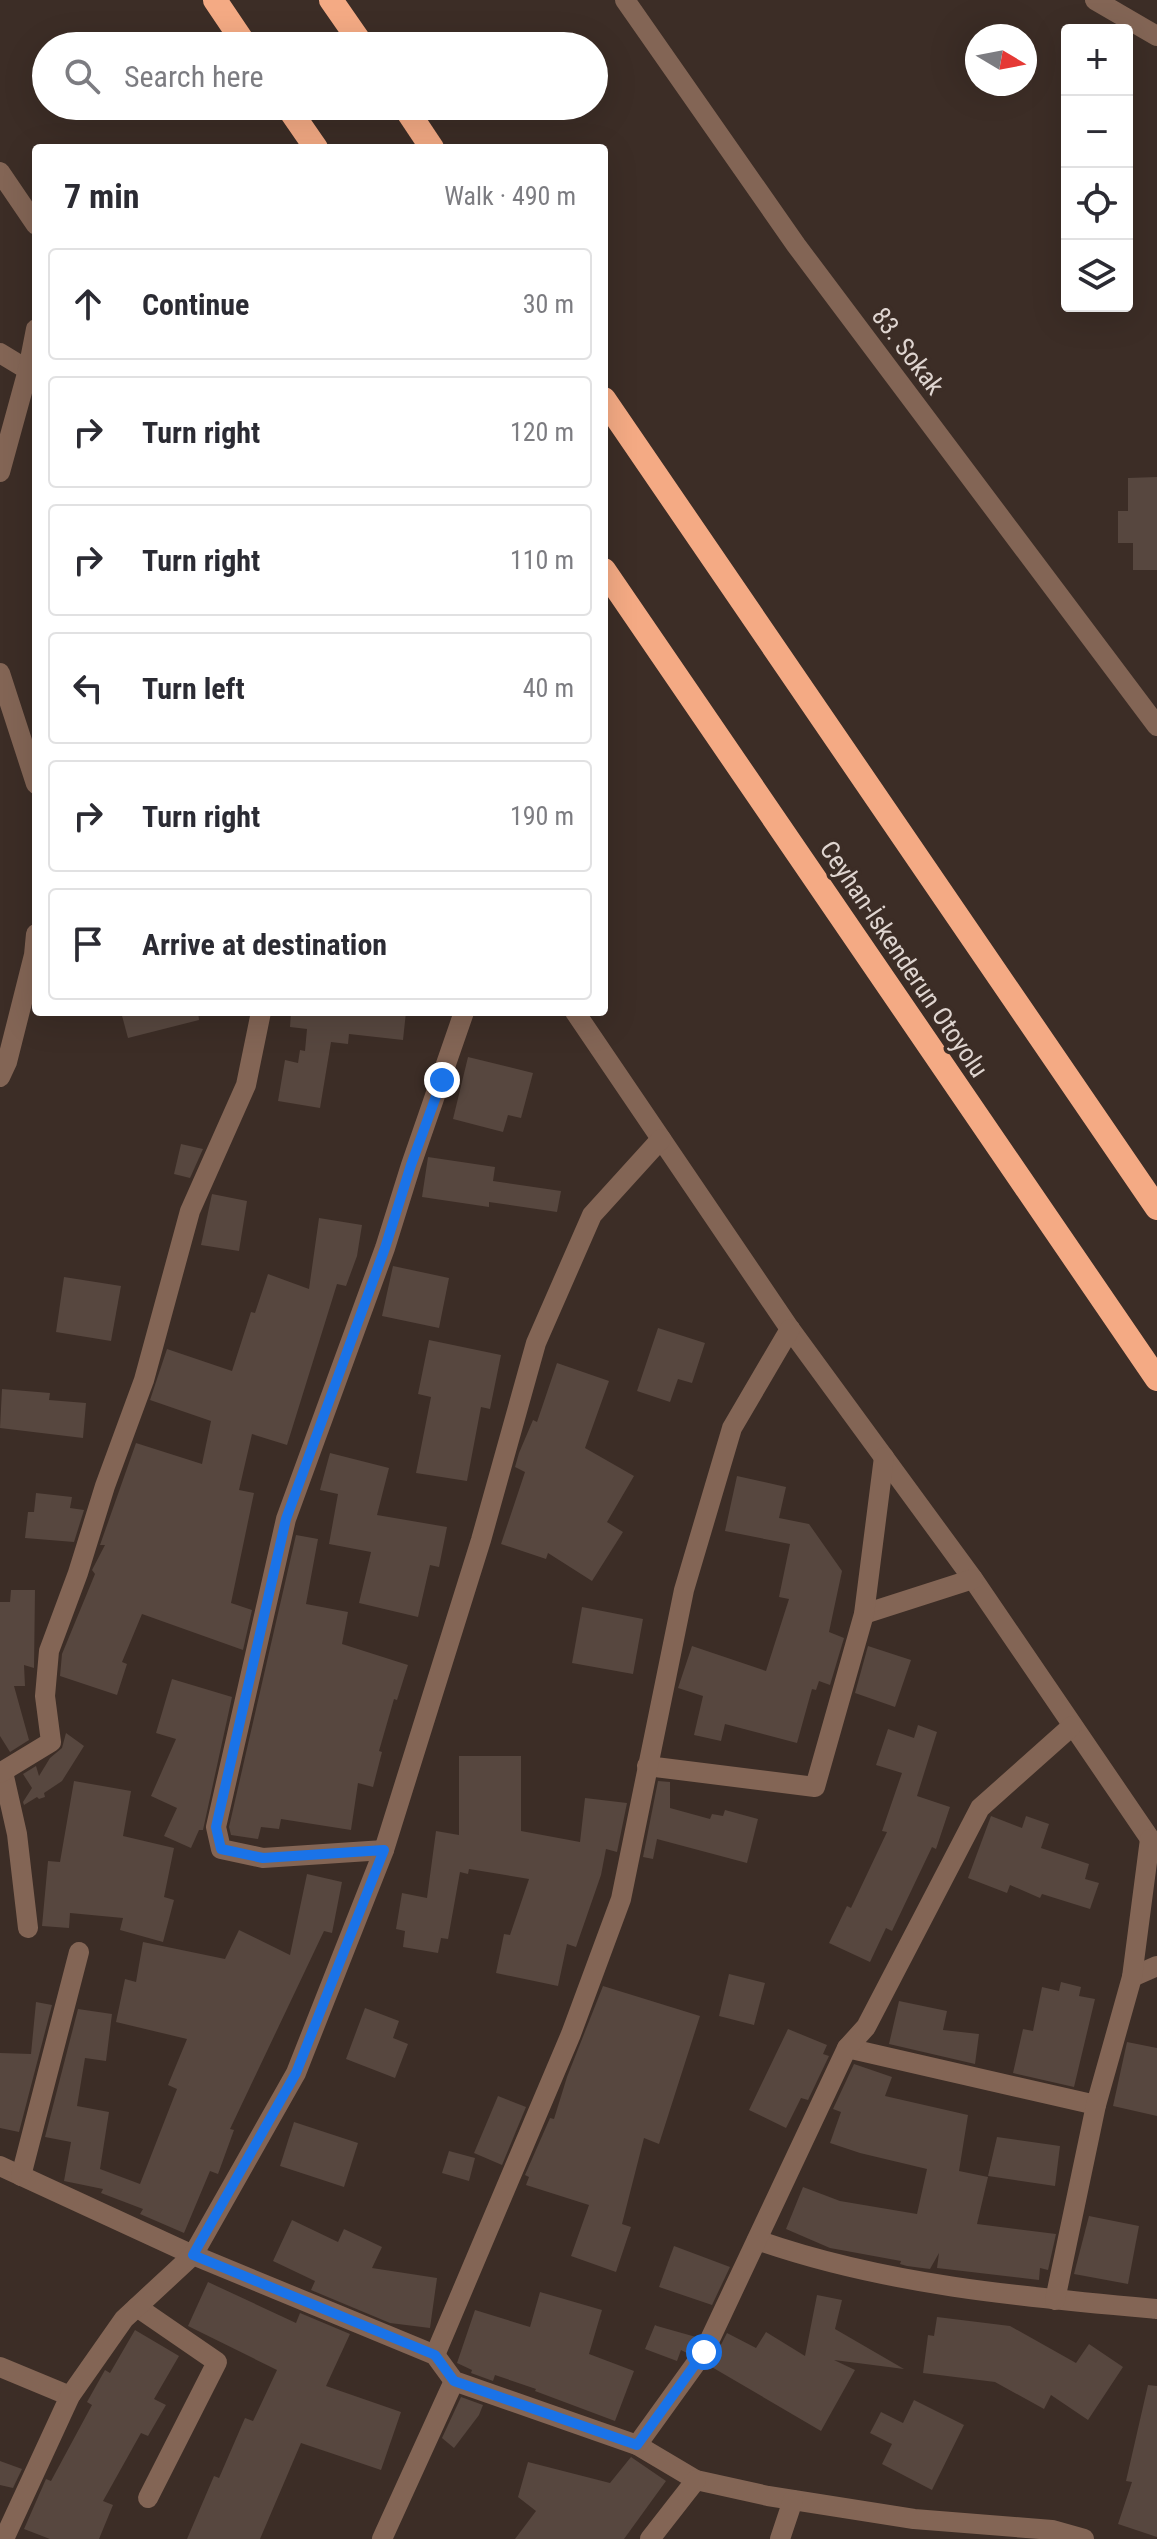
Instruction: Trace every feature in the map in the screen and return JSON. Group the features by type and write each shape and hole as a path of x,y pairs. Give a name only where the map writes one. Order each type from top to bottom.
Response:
{"highway":[{"path":"215,0 237,32"},
{"path":"331,0 353,32"},
{"path":"297,120 313,144"},
{"path":"413,120 429,144"},
{"path":"608,405 1157,1208"},
{"name":"Ceyhan-İskenderun Otoyolu","path":"608,576 1157,1379"}],"street":[{"name":"83. Sokak","path":"625,0 796,245 1157,726"},
{"path":"1095,0 1157,36"},
{"path":"0,172 32,219"},
{"path":"0,353 32,369 0,472"},
{"path":"0,673 32,772"},
{"path":"2,1066 32,962"},
{"path":"28,1928 17,1834 2,1772 51,1742 45,1696 49,1651 144,1380 190,1211 246,1085 260,1016"},
{"path":"384,1850 263,1858 221,1849 216,1827 286,1519 385,1248 463,1016"},
{"path":"578,1016 790,1329 973,1579 1154,1844 1132,1977 1096,2105 1055,2300"},
{"path":"4,2539 70,2396 124,2319 193,2255 296,2073 384,1850 481,1540 536,1343 592,1215 661,1139"},
{"path":"435,2355 571,2034 621,1899 684,1590 732,1428 790,1329"},
{"path":"647,1766 815,1787 864,1614 884,1457"},
{"path":"864,1614 973,1579"},
{"path":"637,2445 704,2352 847,2048 866,2027 980,1808 1072,1726"},
{"path":"21,2176 79,1952"},
{"path":"1132,1977 1157,1966"},
{"path":"847,2048 1096,2105"},
{"path":"0,2166 193,2255 435,2355 454,2381 637,2445 696,2480 793,2500 914,2519 1052,2530 1084,2539"},
{"path":"757,2240 811,2259 927,2283 1055,2300 1157,2309"},
{"path":"137,2307 217,2362 148,2498"},
{"path":"0,2367 70,2396"},
{"path":"382,2539 454,2381"},
{"path":"650,2539 696,2480"},
{"path":"780,2539 793,2500"}],"building":[{"path":"1157,477 1157,570 1133,570 1133,543 1118,543 1118,511 1128,511 1128,478"},
{"path":"122,1016 198,1016 199,1020 128,1038"},
{"path":"291,1016 406,1016 403,1040 349,1034 348,1044 331,1042 320,1108 278,1101 285,1060 298,1063 300,1050 305,1051 307,1029 290,1027"},
{"path":"468,1057 533,1073 521,1118 508,1115 503,1132 453,1119"},
{"path":"181,1144 203,1149 190,1178 174,1174"},
{"path":"428,1157 495,1167 493,1181 561,1191 557,1212 489,1202 489,1207 422,1197"},
{"path":"212,1194 247,1201 239,1251 201,1245"},
{"path":"319,1218 362,1225 357,1256 346,1286 337,1284 287,1445 252,1434 239,1490 254,1493 231,1603 252,1610 243,1650 142,1614 122,1662 127,1664 117,1695 60,1676 62,1654 95,1574 92,1570 105,1545 100,1545 136,1443 202,1464 211,1421 150,1400 167,1349 232,1371 251,1312 255,1313 268,1274 309,1289"},
{"path":"393,1266 449,1278 439,1328 382,1316"},
{"path":"64,1277 121,1286 111,1341 56,1332"},
{"path":"658,1328 705,1343 692,1383 678,1379 670,1402 637,1391"},
{"path":"429,1340 501,1355 490,1409 481,1407 467,1481 416,1473 431,1397 418,1394"},
{"path":"557,1363 609,1381 585,1448 634,1476 607,1522 623,1532 592,1581 548,1553 546,1559 501,1544 525,1472 515,1467 519,1453 533,1420 537,1422"},
{"path":"2,1389 50,1393 49,1400 86,1403 83,1438 0,1428"},
{"path":"330,1453 389,1468 377,1515 447,1527 439,1567 430,1565 418,1617 359,1603 371,1552 329,1544 338,1494 320,1490"},
{"path":"737,1476 786,1487 779,1518 809,1524 842,1571 829,1632 844,1638 830,1685 819,1681 816,1690 812,1689 797,1743 725,1724 721,1741 694,1735 703,1696 678,1688 692,1646 766,1671 789,1599 779,1597 790,1544 725,1531"},
{"path":"36,1493 72,1497 70,1508 84,1510 74,1542 25,1538 28,1512 34,1512"},
{"path":"296,1535 318,1539 306,1604 348,1612 342,1644 408,1665 397,1700 394,1699 379,1751 382,1752 373,1787 358,1783 351,1830 281,1819 279,1829 261,1827 258,1839 231,1835 229,1827"},
{"path":"11,1590 35,1590 34,1668 24,1665 25,1686 14,1686 29,1740 10,1752 0,1736 0,1602 10,1602"},
{"path":"582,1607 643,1619 633,1674 572,1663"},
{"path":"868,1646 911,1660 895,1707 855,1693"},
{"path":"172,1679 232,1697 203,1830 199,1830 191,1848 164,1836 177,1808 151,1796 176,1739 156,1733"},
{"path":"918,1725 937,1732 917,1796 950,1807 936,1849 932,1847 892,1931 886,1928 870,1962 829,1943 847,1906 851,1908 887,1832 882,1831 902,1773 876,1765 888,1729 914,1738"},
{"path":"66,1733 84,1746 62,1781 44,1793 45,1797 37,1797 24,1805 32,1788 23,1774 36,1766 39,1776 50,1758 62,1748"},
{"path":"459,1756 521,1756 521,1831 580,1842 585,1798 627,1803 617,1852 606,1849 601,1875 576,1947 567,1944 558,1986 496,1973 504,1934 510,1935 529,1879 469,1869 468,1874 460,1872 448,1939 441,1938 438,1953 403,1947 405,1931 396,1929 402,1893 427,1898 436,1831 459,1835"},
{"path":"74,1781 131,1791 123,1836 174,1848 164,1897 174,1900 163,1942 120,1930 123,1918 70,1913 69,1928 42,1926 48,1861 60,1862"},
{"path":"658,1781 670,1782 670,1808 710,1819 712,1814 723,1816 725,1810 758,1819 747,1863 657,1839 653,1859 643,1857"},
{"path":"991,1816 1022,1828 1026,1816 1049,1824 1041,1848 1089,1864 1085,1879 1099,1883 1090,1909 1042,1894 1040,1898 1010,1885 1007,1893 968,1878"},
{"path":"307,1874 342,1882 332,1933 324,1931 230,2129 234,2130 218,2174 210,2171 184,2233 140,2214 143,2209 101,2193 103,2189 64,2181 71,2142 45,2137 78,2009 112,2014 106,2061 85,2058 77,2106 109,2112 100,2169 140,2184 177,2089 168,2085 187,2039 116,2022 125,1979 136,1982 143,1942 225,1959 239,1930 290,1955"},
{"path":"729,1974 765,1983 754,2025 719,2016"},
{"path":"1061,1982 1081,1987 1079,1996 1095,1999 1074,2087 1013,2073 1023,2029 1033,2031 1042,1987 1059,1991"},
{"path":"603,1986 700,2016 659,2144 644,2138 622,2224 631,2227 616,2272 571,2256 589,2205 526,2185 529,2177 525,2175 550,2118 554,2119"},
{"path":"899,2001 947,2011 943,2030 979,2034 975,2064 889,2044"},
{"path":"36,2002 52,2005 19,2132 0,2128 0,2053 31,2054"},
{"path":"365,2008 399,2021 393,2038 408,2044 395,2078 346,2059"},
{"path":"788,2029 827,2045 823,2054 829,2056 808,2100 801,2098 786,2128 749,2110"},
{"path":"1127,2042 1157,2048 1157,2116 1113,2106"},
{"path":"854,2064 892,2077 885,2096 968,2115 959,2171 988,2177 977,2224 1056,2234 1048,2270 1040,2268 1039,2280 937,2268 939,2253 930,2269 907,2266 900,2264 901,2261 830,2248 786,2229 803,2187 840,2201 917,2214 927,2169 830,2143 841,2112 833,2109"},
{"path":"498,2096 526,2107 502,2165 474,2153"},
{"path":"294,2122 358,2143 344,2187 280,2166"},
{"path":"997,2137 1060,2146 1055,2186 988,2176"},
{"path":"449,2151 475,2158 469,2181 442,2173"},
{"path":"1089,2216 1139,2226 1128,2284 1074,2274"},
{"path":"292,2220 338,2242 344,2229 382,2247 372,2268 437,2278 430,2328 390,2323 311,2290 315,2281 273,2261"},
{"path":"674,2246 730,2267 712,2305 659,2287"},
{"path":"208,2282 296,2323 300,2313 350,2334 326,2386 401,2412 381,2470 301,2443 260,2539 187,2539 214,2476 219,2478 245,2418 253,2421 277,2370 188,2326"},
{"path":"540,2292 602,2310 589,2354 634,2371 615,2421 495,2375 493,2381 471,2373 472,2370 457,2363 475,2310 530,2327"},
{"path":"817,2295 842,2300 835,2329 904,2369 834,2360 855,2370 821,2431 710,2366 727,2333 756,2348 766,2332 805,2356"},
{"path":"937,2317 1010,2326 1076,2363 1089,2344 1123,2367 1088,2420 1051,2395 1044,2409 995,2382 923,2373 928,2335 934,2336"},
{"path":"655,2325 696,2337 687,2353 681,2350 677,2361 645,2349"},
{"path":"135,2330 179,2356 154,2399 166,2405 148,2436 141,2433 103,2501 113,2505 99,2539 50,2539 24,2529 46,2479 51,2481 92,2405 87,2402 105,2370 110,2373"},
{"path":"1148,2385 1157,2386 1157,2537 1118,2524 1132,2482 1126,2481"},
{"path":"461,2397 483,2405 454,2448 442,2438"},
{"path":"914,2400 964,2425 932,2490 882,2464 892,2444 870,2433 881,2412 903,2423"},
{"path":"631,2457 666,2481 624,2539 515,2539 536,2511 518,2497 528,2462 610,2483"},
{"path":"0,2461 22,2469 13,2488 0,2485"}],"route":[{"path":"442,1080 385,1248 286,1519 216,1827 221,1849 263,1858 384,1850 296,2073 193,2255 435,2355 454,2381 637,2445 704,2352"}]}
